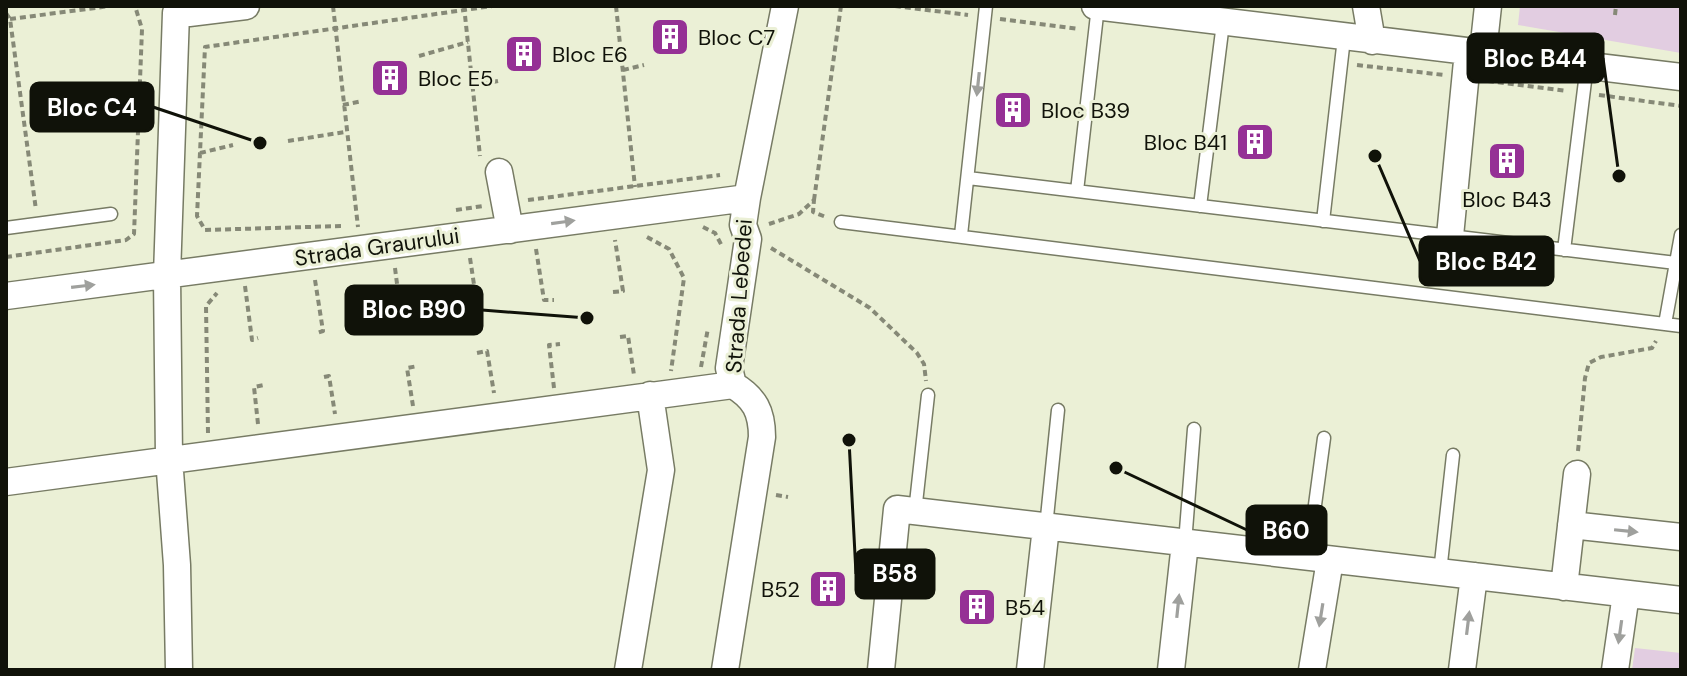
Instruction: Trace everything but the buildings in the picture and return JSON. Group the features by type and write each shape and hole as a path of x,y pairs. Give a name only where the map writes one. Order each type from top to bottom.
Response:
{"street":[{"path":"179,670 177,565 169,458 167,275 172,9 209,12 246,6"},
{"name":"Strada Lebedei","path":"725,670 762,437 762,420 756,404 733,385 729,368 747,198 785,6"},
{"path":"1097,6 1222,15 1344,38 1681,77"},
{"path":"1366,6 1372,41"},
{"path":"1450,236 1475,52 1488,6"},
{"path":"490,166 504,203 522,228"},
{"name":"Strada Graurului","path":"6,296 167,275 240,279 313,255 522,228 634,219 747,198"},
{"path":"6,482 733,385"},
{"path":"628,670 661,470 652,395"},
{"path":"1564,587 1577,474"},
{"path":"881,670 897,509 1681,598"},
{"path":"1571,525 1681,537"},
{"path":"1030,670 1046,527"},
{"path":"1171,670 1185,543"},
{"path":"1312,670 1319,558"},
{"path":"1462,670 1474,576"},
{"path":"1615,670 1626,594"}],"lane":[{"path":"961,235 986,6"},
{"path":"1077,191 1097,6"},
{"path":"1200,206 1222,15"},
{"path":"1323,221 1344,38"},
{"path":"1564,250 1587,65"},
{"path":"968,178 1676,263"},
{"path":"6,228 111,214"},
{"path":"841,222 1681,326"},
{"path":"1665,324 1681,235"},
{"path":"915,512 928,395"},
{"path":"1046,527 1058,410"},
{"path":"1185,543 1194,429"},
{"path":"1319,558 1324,438"},
{"path":"1440,572 1453,455"}],"path":[{"path":"10,19 110,6"},
{"path":"6,257 126,240 134,234 142,29 135,6"},
{"path":"333,6 360,249"},
{"path":"342,225 205,230 197,216 205,47 492,6"},
{"path":"613,292 623,291 634,219 634,186 616,6"},
{"path":"841,6 813,212 841,222"},
{"path":"1615,15 1616,6"},
{"path":"464,8 473,86 490,166"},
{"path":"6,13 10,19 38,224"},
{"path":"419,56 468,42"},
{"path":"623,70 644,65"},
{"path":"473,86 498,81"},
{"path":"343,105 362,101"},
{"path":"288,141 346,132"},
{"path":"446,211 720,175"},
{"path":"743,243 767,224 799,214 814,200"},
{"path":"634,219 639,232 669,249 684,278 652,395"},
{"path":"695,223 743,243 870,308 917,353 924,364 928,395"},
{"path":"522,228 544,300 554,300"},
{"path":"467,235 478,311 471,312"},
{"path":"392,245 402,323 412,321"},
{"path":"313,255 323,331 317,333"},
{"path":"240,279 252,340 258,338"},
{"path":"208,453 206,306 219,291"},
{"path":"1577,474 1589,363 1601,357 1652,348 1665,324"},
{"path":"696,390 708,327"},
{"path":"620,337 628,336 652,395"},
{"path":"556,408 549,345 560,344"},
{"path":"477,353 487,351 498,415"},
{"path":"417,426 407,368 418,366"},
{"path":"324,377 329,376 339,436"},
{"path":"260,447 254,387 264,385"}],"shaded area":[{"path":"1520,6 1681,6 1681,53 1518,25"},
{"path":"1635,648 1681,653 1681,670 1632,670"}],"place":[{"name":"Bloc C7","path":"670,37"},
{"name":"Bloc E6","path":"524,54"},
{"name":"Bloc E5","path":"390,78"},
{"name":"Bloc B39","path":"1013,110"},
{"name":"Bloc B41","path":"1255,142"},
{"name":"Bloc C4","path":"260,143"},
{"name":"Bloc B42","path":"1375,156"},
{"name":"Bloc B43","path":"1507,161"},
{"name":"Bloc B44","path":"1619,176"},
{"name":"Bloc B90","path":"587,318"},
{"name":"B58","path":"849,440"},
{"name":"B60","path":"1116,468"},
{"name":"B52","path":"828,589"},
{"name":"B54","path":"977,607"}]}
